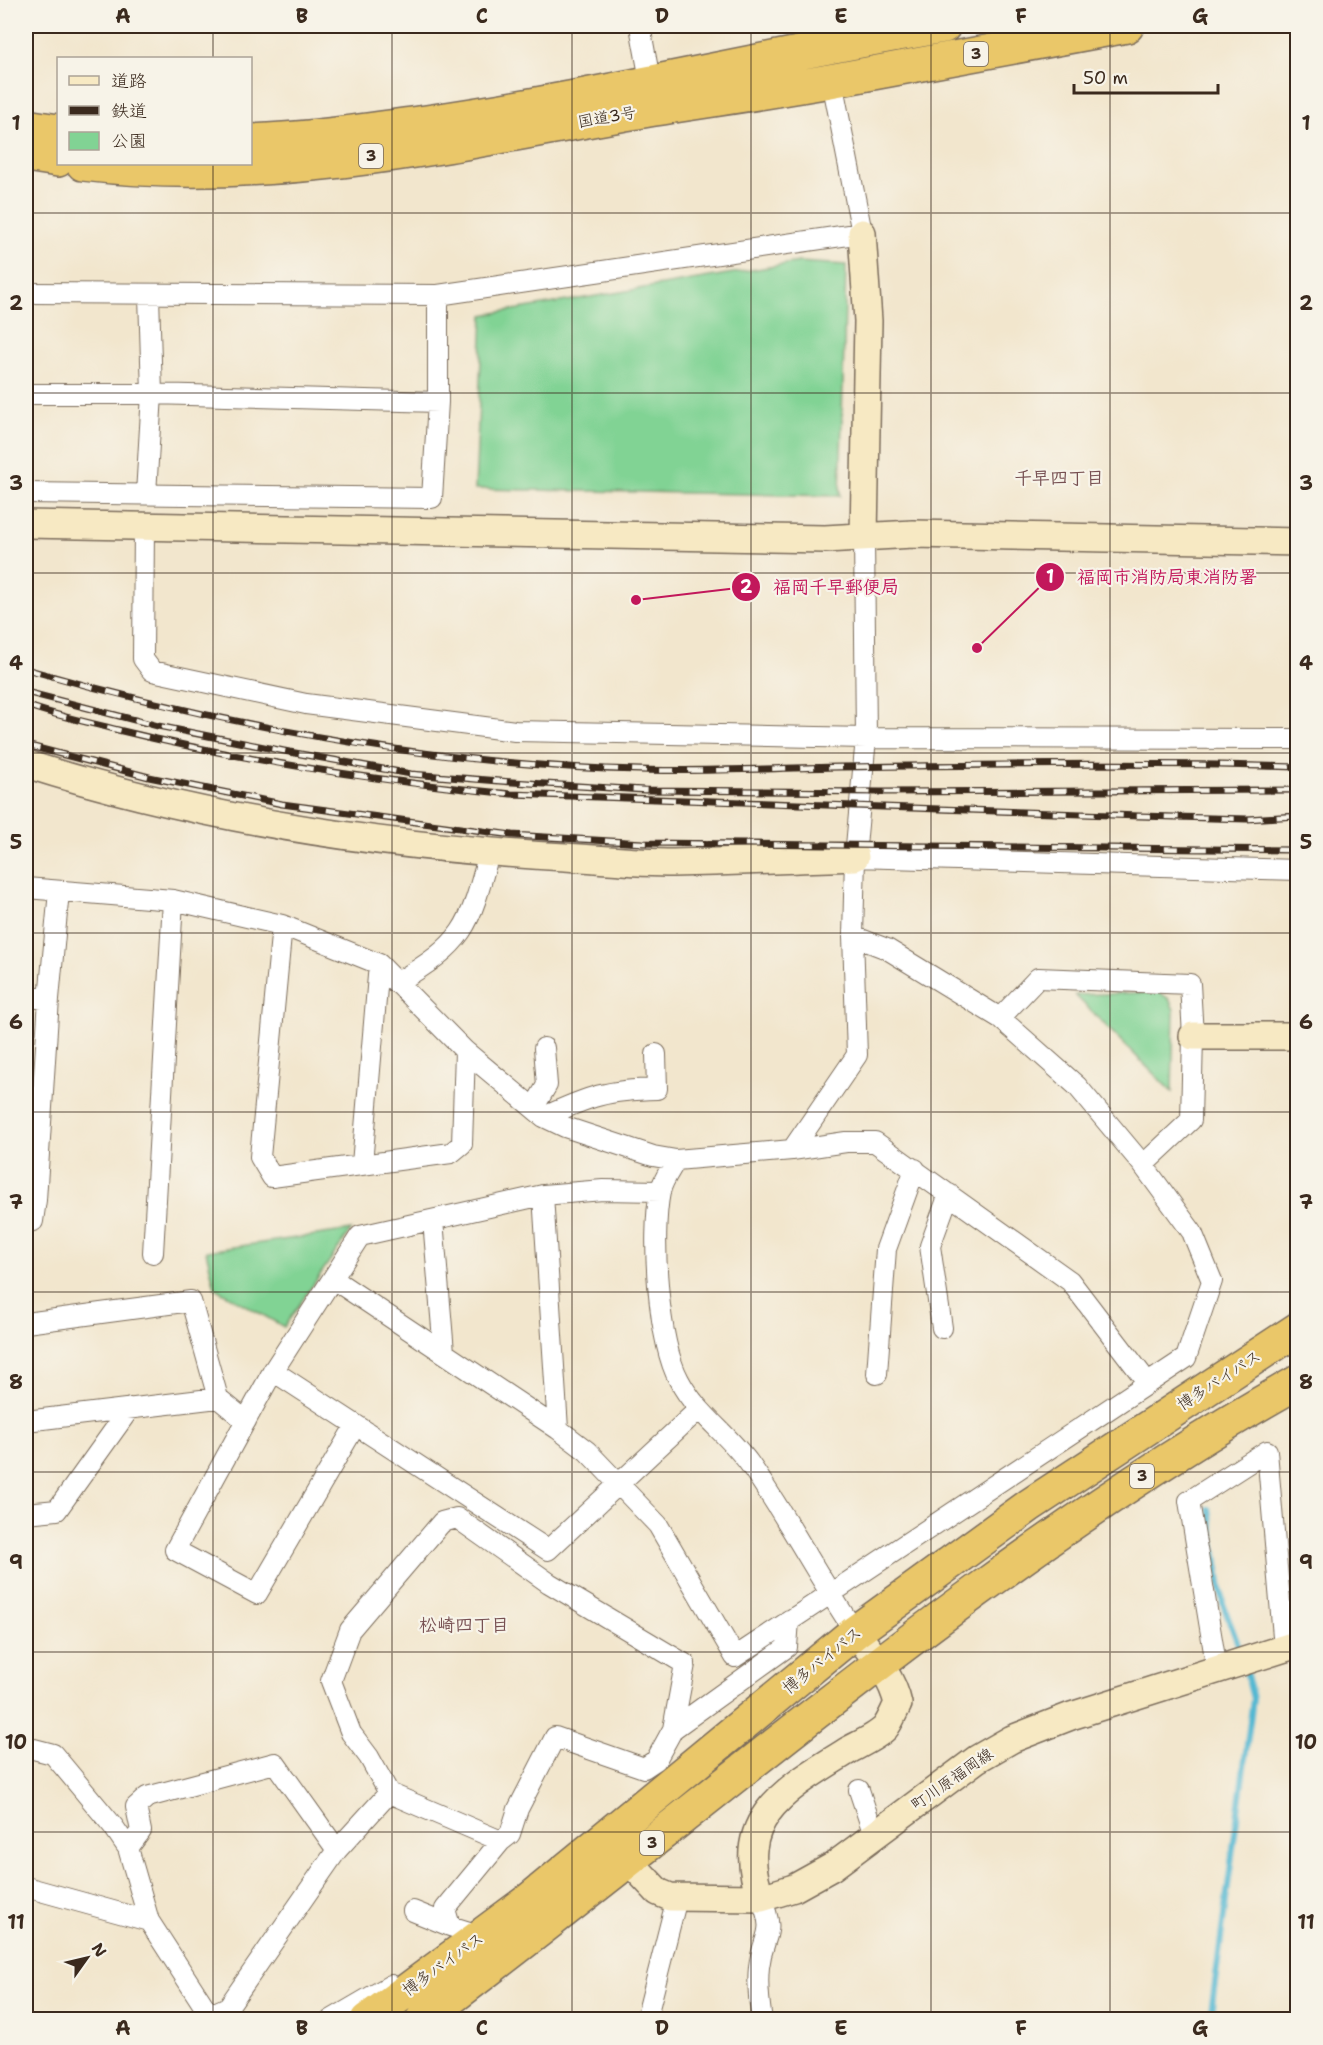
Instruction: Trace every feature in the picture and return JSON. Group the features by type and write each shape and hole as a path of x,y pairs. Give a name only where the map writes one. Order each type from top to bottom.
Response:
{"highway":[{"name":"国道3号","path":"91,165 132,170 236,170 316,164 464,143 653,96 815,48 944,26"},
{"name":"国道3号","path":"252,141 300,140 469,116 653,96 832,81 1122,26"},
{"path":"26,126 57,132"},
{"path":"26,155 57,160"},
{"name":"博多バイパス","path":"368,2019 482,1936 855,1632 1030,1505 1298,1329"},
{"name":"博多バイパス","path":"435,2016 880,1664 1050,1536 1220,1425 1298,1382"}],"street":[{"path":"640,26 653,96"},
{"path":"792,1150 857,1055 853,936 855,857 866,738 864,536 868,321 862,233 832,81"},
{"path":"26,292 149,295 438,295 862,233"},
{"path":"146,494 152,394 149,295"},
{"path":"26,493 432,498 438,402 438,295"},
{"path":"26,394 152,394 438,402"},
{"path":"26,524 825,539 913,534 1298,542"},
{"path":"144,525 143,659 152,671 306,704 515,730 866,738 1298,739"},
{"path":"26,764 93,785 221,814 358,837 489,853 672,863 855,857 1298,870"},
{"path":"396,983 433,962 458,939 475,908 489,853"},
{"path":"26,888 173,900 282,924 379,964 465,1051 539,1112 565,1127 631,1149 676,1160 792,1150 846,1142 875,1142 1070,1281 1148,1383"},
{"path":"26,1223 33,1221 31,1199 34,1098 49,999 59,891"},
{"path":"153,1252 173,900"},
{"path":"282,924 260,1157 272,1177 451,1153 462,1144 465,1051"},
{"path":"333,1279 558,1429 587,1451 658,1525 735,1657 1186,1358 1212,1281 1192,1232 1143,1165 1077,1086 1000,1018 887,949 853,936"},
{"path":"362,1164 379,964"},
{"path":"1000,1018 1038,978 1190,984 1193,1036 1191,1120 1143,1165"},
{"path":"26,997 49,999"},
{"path":"1193,1036 1298,1036"},
{"path":"539,1112 547,1085 544,1048"},
{"path":"539,1112 593,1095 622,1090 657,1089 656,1054"},
{"path":"676,1160 660,1191 657,1254 665,1344 679,1380 699,1410 727,1435 749,1463 829,1593 880,1664 895,1690 898,1704 884,1728 802,1779 771,1805 752,1843 755,1882 770,1930 759,1964 758,1989 762,2019"},
{"path":"877,1374 886,1249 915,1169"},
{"path":"355,1426 257,1594 175,1550 273,1371 360,1236 543,1195 603,1190 660,1191"},
{"path":"942,1328 930,1246 949,1194"},
{"path":"543,1195 558,1429"},
{"path":"433,1220 444,1352"},
{"path":"26,1323 191,1301 218,1398 246,1421"},
{"path":"273,1371 548,1550 699,1410"},
{"path":"26,1421 218,1398"},
{"path":"26,1514 57,1510 130,1408"},
{"path":"1217,1670 1189,1501 1267,1451 1291,1646"},
{"path":"450,1926 445,1909 501,1841 510,1834 518,1809 555,1737 644,1768 656,1760 673,1729 685,1664 549,1582 457,1518 442,1522 350,1630 331,1681 351,1733 369,1757 389,1793 501,1841"},
{"path":"673,1729 787,1647 789,1620"},
{"name":"町川原福岡線","path":"629,1861 658,1892 677,1898 761,1898 794,1888 832,1867 977,1759 1012,1739 1071,1716 1291,1646"},
{"path":"26,1747 53,1754 128,1848 149,1921 211,2017 228,2007 337,1850 389,1793"},
{"path":"128,1848 141,1831 136,1807 147,1797 275,1763 337,1850"},
{"path":"860,1790 874,1835"},
{"path":"26,1887 149,1921"},
{"path":"646,2019 677,1898"},
{"path":"413,1911 482,1936"},
{"path":"332,2019 391,1985"}],"green space":[{"path":"799,262 846,265 840,496 475,489 483,315"},
{"path":"1159,992 1169,999 1174,1010 1172,1092 1075,995"},
{"path":"351,1230 284,1327 215,1288 206,1251"}],"waterway":[{"path":"1209,1509 1223,1604 1242,1655"},
{"path":"1210,2020 1253,1699 1245,1667"}],"railway":[{"path":"26,669 101,690 253,725 407,751 562,767 690,771 1069,764 1298,767"},
{"path":"26,692 158,726 284,751 411,774 512,782 644,790 882,792 1298,790"},
{"path":"26,705 118,730 265,761 412,783 511,794 1247,819 1298,816"},
{"path":"26,745 149,777 282,804 512,835 643,843 1298,850"}],"place":[{"name":"福岡千早郵便局","path":"636,600"},
{"name":"福岡市消防局東消防署","path":"977,648"}],"district":[{"name":"千早四丁目","path":"1059,478"},
{"name":"松崎四丁目","path":"464,1625"}]}
